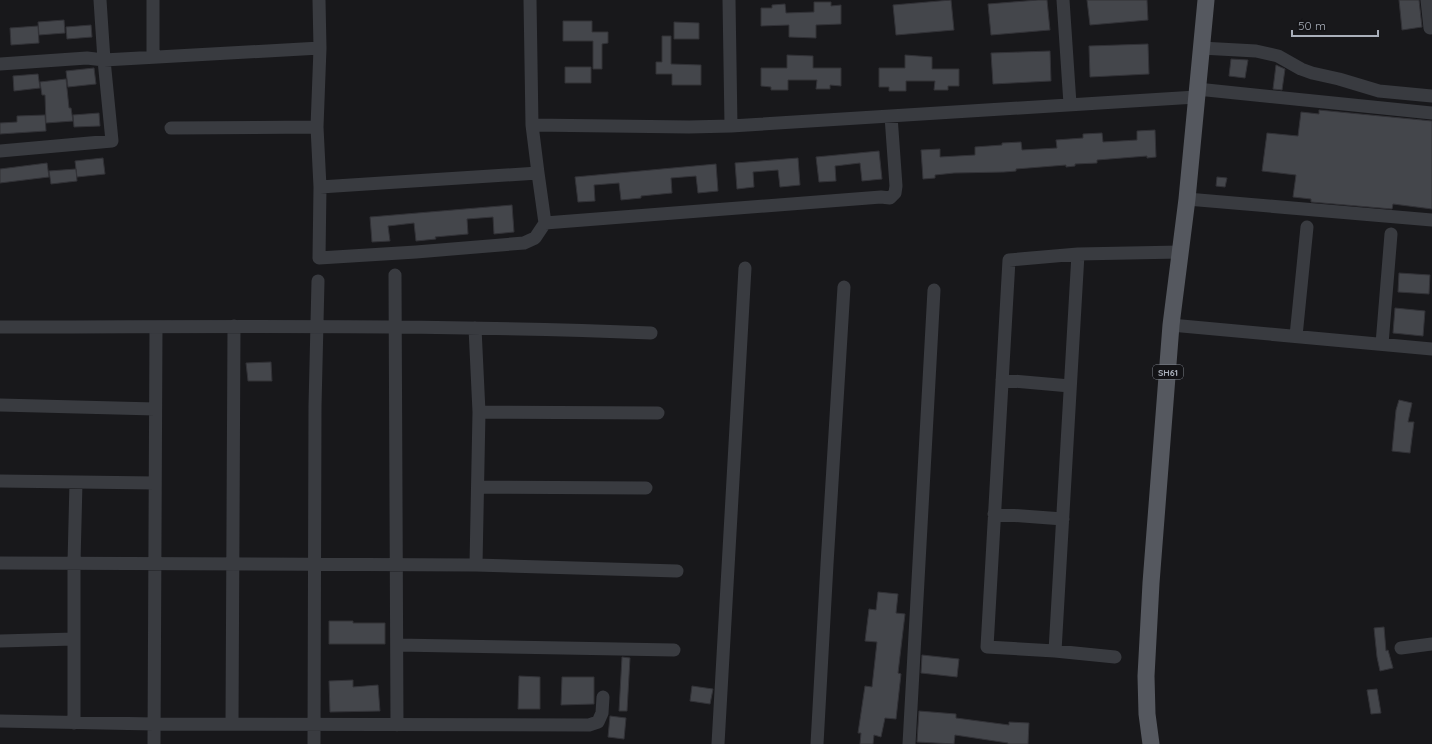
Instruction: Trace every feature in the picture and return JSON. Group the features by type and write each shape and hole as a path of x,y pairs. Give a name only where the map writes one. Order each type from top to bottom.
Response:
{"main road":[{"name":"SH61","path":"1151,744 1147,714 1146,676 1151,583 1172,325 1187,199 1206,0"}],"street":[{"path":"0,152 112,141 100,0"},
{"path":"153,0 153,57"},
{"path":"319,0 319,258 524,243 535,238 545,223 532,125 530,0"},
{"path":"729,0 731,126"},
{"path":"1063,0 1070,104"},
{"path":"1427,0 1430,28"},
{"path":"0,64 87,58 104,60 320,48"},
{"path":"1201,48 1256,51 1278,56 1301,69 1312,73 1380,91 1432,96"},
{"path":"532,125 689,127 731,126 1070,104 1197,93 1432,113"},
{"path":"545,223 880,197 890,198 894,193 896,186 890,116"},
{"path":"171,128 318,127"},
{"path":"320,188 538,173"},
{"path":"1187,199 1432,220"},
{"path":"1296,336 1307,227"},
{"path":"1382,344 1390,234"},
{"path":"1115,657 1055,651 987,647 1008,260 1078,254 1180,252"},
{"path":"1055,651 1078,254"},
{"path":"718,744 746,268"},
{"path":"395,276 397,725"},
{"path":"314,744 315,406 318,281"},
{"path":"817,744 844,287"},
{"path":"909,744 934,290"},
{"path":"1172,325 1432,349"},
{"path":"232,724 234,326"},
{"path":"0,327 395,326 651,333"},
{"path":"154,744 156,327"},
{"path":"475,328 479,412 476,565"},
{"path":"1002,380 1070,386"},
{"path":"0,405 155,409"},
{"path":"479,412 658,413"},
{"path":"0,481 155,483"},
{"path":"74,723 74,563 76,482"},
{"path":"478,487 646,488"},
{"path":"994,514 1063,519"},
{"path":"0,563 476,565 677,571"},
{"path":"0,641 74,639"},
{"path":"1401,648 1432,644"},
{"path":"397,645 674,650"},
{"path":"0,721 154,724 589,725 595,724 600,718 603,697"}],"building":[{"path":"951,0 954,30 896,35 893,5"},
{"path":"1047,0 1050,30 991,35 988,4"},
{"path":"1087,0 1147,0 1148,20 1090,25"},
{"path":"1399,0 1419,0 1422,27 1402,30"},
{"path":"814,2 831,2 831,6 841,5 841,24 816,25 816,38 789,37 789,25 761,26 761,8 772,8 772,5 785,4 786,13 814,12"},
{"path":"64,20 65,33 39,35 38,22"},
{"path":"563,21 592,21 592,32 608,32 608,43 602,44 602,69 593,69 593,41 563,41"},
{"path":"674,22 699,23 699,39 674,39"},
{"path":"91,25 92,37 67,39 66,27"},
{"path":"38,26 39,43 11,45 10,28"},
{"path":"662,36 671,36 671,64 701,65 701,85 672,85 672,74 656,74 656,62 662,62"},
{"path":"1148,44 1149,74 1090,77 1089,46"},
{"path":"1050,51 1051,81 993,84 991,53"},
{"path":"787,55 813,56 813,68 841,68 841,86 830,85 830,89 816,89 817,80 788,80 788,90 771,90 771,87 761,86 761,68 787,68"},
{"path":"905,55 932,57 932,69 959,69 959,86 948,86 948,90 934,90 935,81 906,81 906,91 889,91 889,87 879,87 879,68 905,68"},
{"path":"1231,59 1248,60 1245,78 1229,76"},
{"path":"1276,65 1285,69 1282,90 1273,89"},
{"path":"565,67 591,67 591,83 565,83"},
{"path":"94,68 96,84 68,87 66,71"},
{"path":"38,74 40,88 14,91 13,76"},
{"path":"66,79 69,108 71,108 73,121 46,123 45,95 42,95 40,82"},
{"path":"1319,110 1432,121 1432,209 1393,204 1392,209 1311,202 1311,199 1293,197 1296,175 1262,171 1267,133 1298,136 1301,112 1319,114"},
{"path":"99,113 100,126 74,127 73,115"},
{"path":"45,115 46,131 0,134 0,123 17,122 17,116"},
{"path":"1155,130 1156,157 1147,158 1147,156 1097,160 1097,163 1075,164 1075,166 1066,167 1066,165 1016,169 1016,171 1004,172 954,173 935,175 935,178 923,179 921,150 940,149 940,157 975,155 975,147 1002,145 1002,143 1021,142 1022,150 1057,148 1056,140 1083,138 1083,134 1102,133 1103,142 1137,140 1137,131"},
{"path":"879,151 882,179 862,181 860,163 835,166 836,181 819,182 816,157"},
{"path":"103,158 105,174 77,177 75,161"},
{"path":"798,158 800,185 780,187 778,170 753,172 754,187 737,189 735,163"},
{"path":"47,163 49,177 0,183 0,169"},
{"path":"716,164 718,191 698,193 696,176 671,178 672,193 641,196 641,198 621,200 619,183 594,185 595,201 578,202 575,177"},
{"path":"76,169 77,181 51,184 49,171"},
{"path":"1217,177 1227,178 1225,187 1216,186"},
{"path":"512,205 514,232 494,234 493,217 467,219 468,234 435,237 436,239 416,241 414,223 388,226 390,241 372,242 370,217"},
{"path":"1399,273 1430,275 1429,294 1398,292"},
{"path":"1395,308 1425,311 1423,336 1393,333"},
{"path":"271,362 272,381 248,381 246,363"},
{"path":"1399,400 1412,403 1408,422 1414,422 1410,453 1392,451 1396,410"},
{"path":"878,592 898,594 896,613 905,614 898,673 901,674 896,719 885,718 881,737 874,735 873,744 860,744 861,733 858,733 865,686 872,687 877,642 865,641 869,609 876,610"},
{"path":"329,621 385,623 385,644 329,644"},
{"path":"1384,627 1386,651 1388,650 1393,668 1380,671 1374,628"},
{"path":"922,655 959,659 957,677 921,673"},
{"path":"622,657 630,658 627,711 619,711"},
{"path":"519,676 540,677 540,709 518,709"},
{"path":"562,677 594,677 594,704 561,705"},
{"path":"353,680 353,687 378,685 380,711 330,712 329,681"},
{"path":"692,686 713,689 710,704 690,701"},
{"path":"1377,689 1381,713 1371,714 1367,690"},
{"path":"919,711 956,714 956,718 1009,725 1009,722 1029,723 1028,744 1008,744 955,735 954,744 917,742"},
{"path":"610,716 626,718 624,739 608,737"}]}
